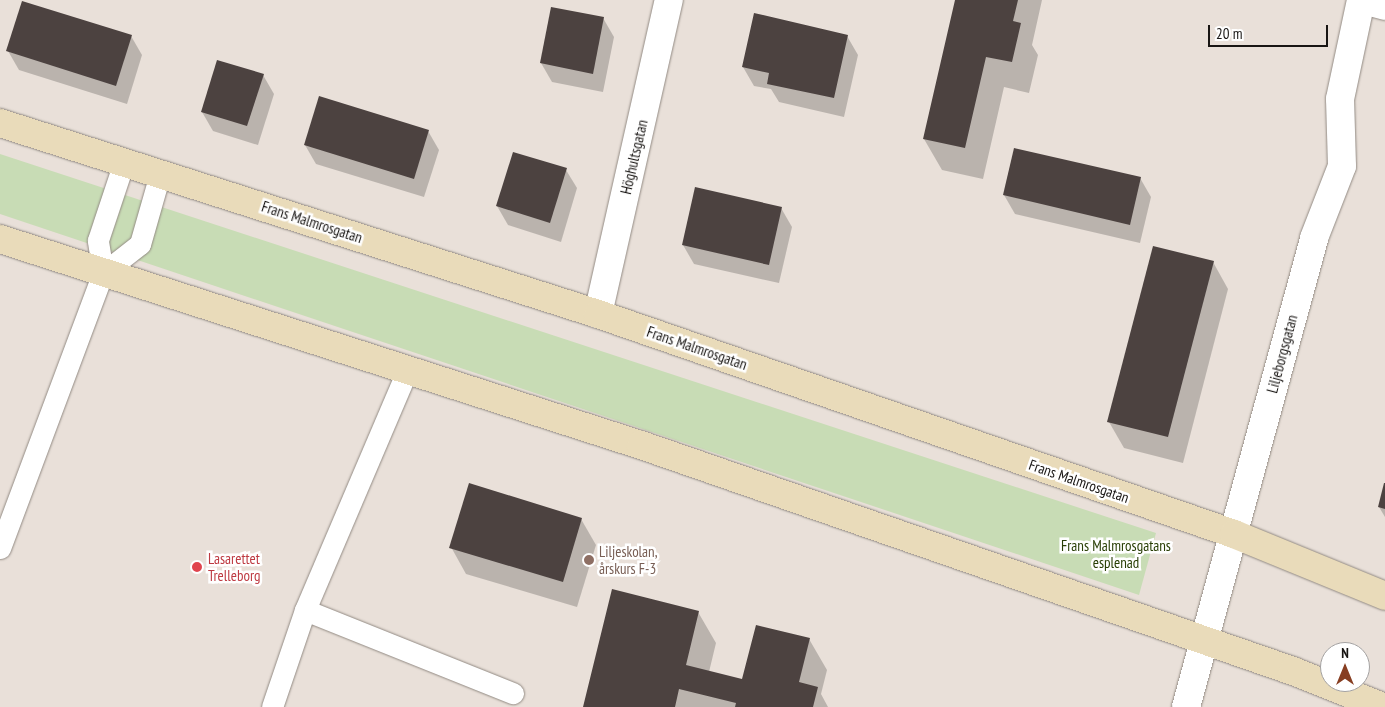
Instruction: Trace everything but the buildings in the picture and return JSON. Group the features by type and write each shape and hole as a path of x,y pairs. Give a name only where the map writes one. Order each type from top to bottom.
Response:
{"street":[{"name":"Höghultsgatan","path":"598,314 669,0"},
{"path":"1362,0 1385,6"},
{"name":"Liljeborgsgatan","path":"1186,707 1314,238 1342,166 1340,99 1362,0"},
{"name":"Frans Malmrosgatan","path":"0,123 598,314 1234,534 1385,596"},
{"path":"0,239 641,445 1204,641 1383,707"}],"lane":[{"path":"0,548 103,273 98,240 124,162"},
{"path":"103,273 140,244 160,174"},
{"path":"272,707 305,610 408,369"},
{"path":"305,610 513,693"}],"green space":[{"name":"Frans Malmrosgatans esplenad","path":"0,154 1156,533 1139,595 0,214"}],"place":[{"name":"Liljeskolan, årskurs F-3","path":"589,560"},
{"name":"Lasarettet Trelleborg","path":"197,567"}]}
